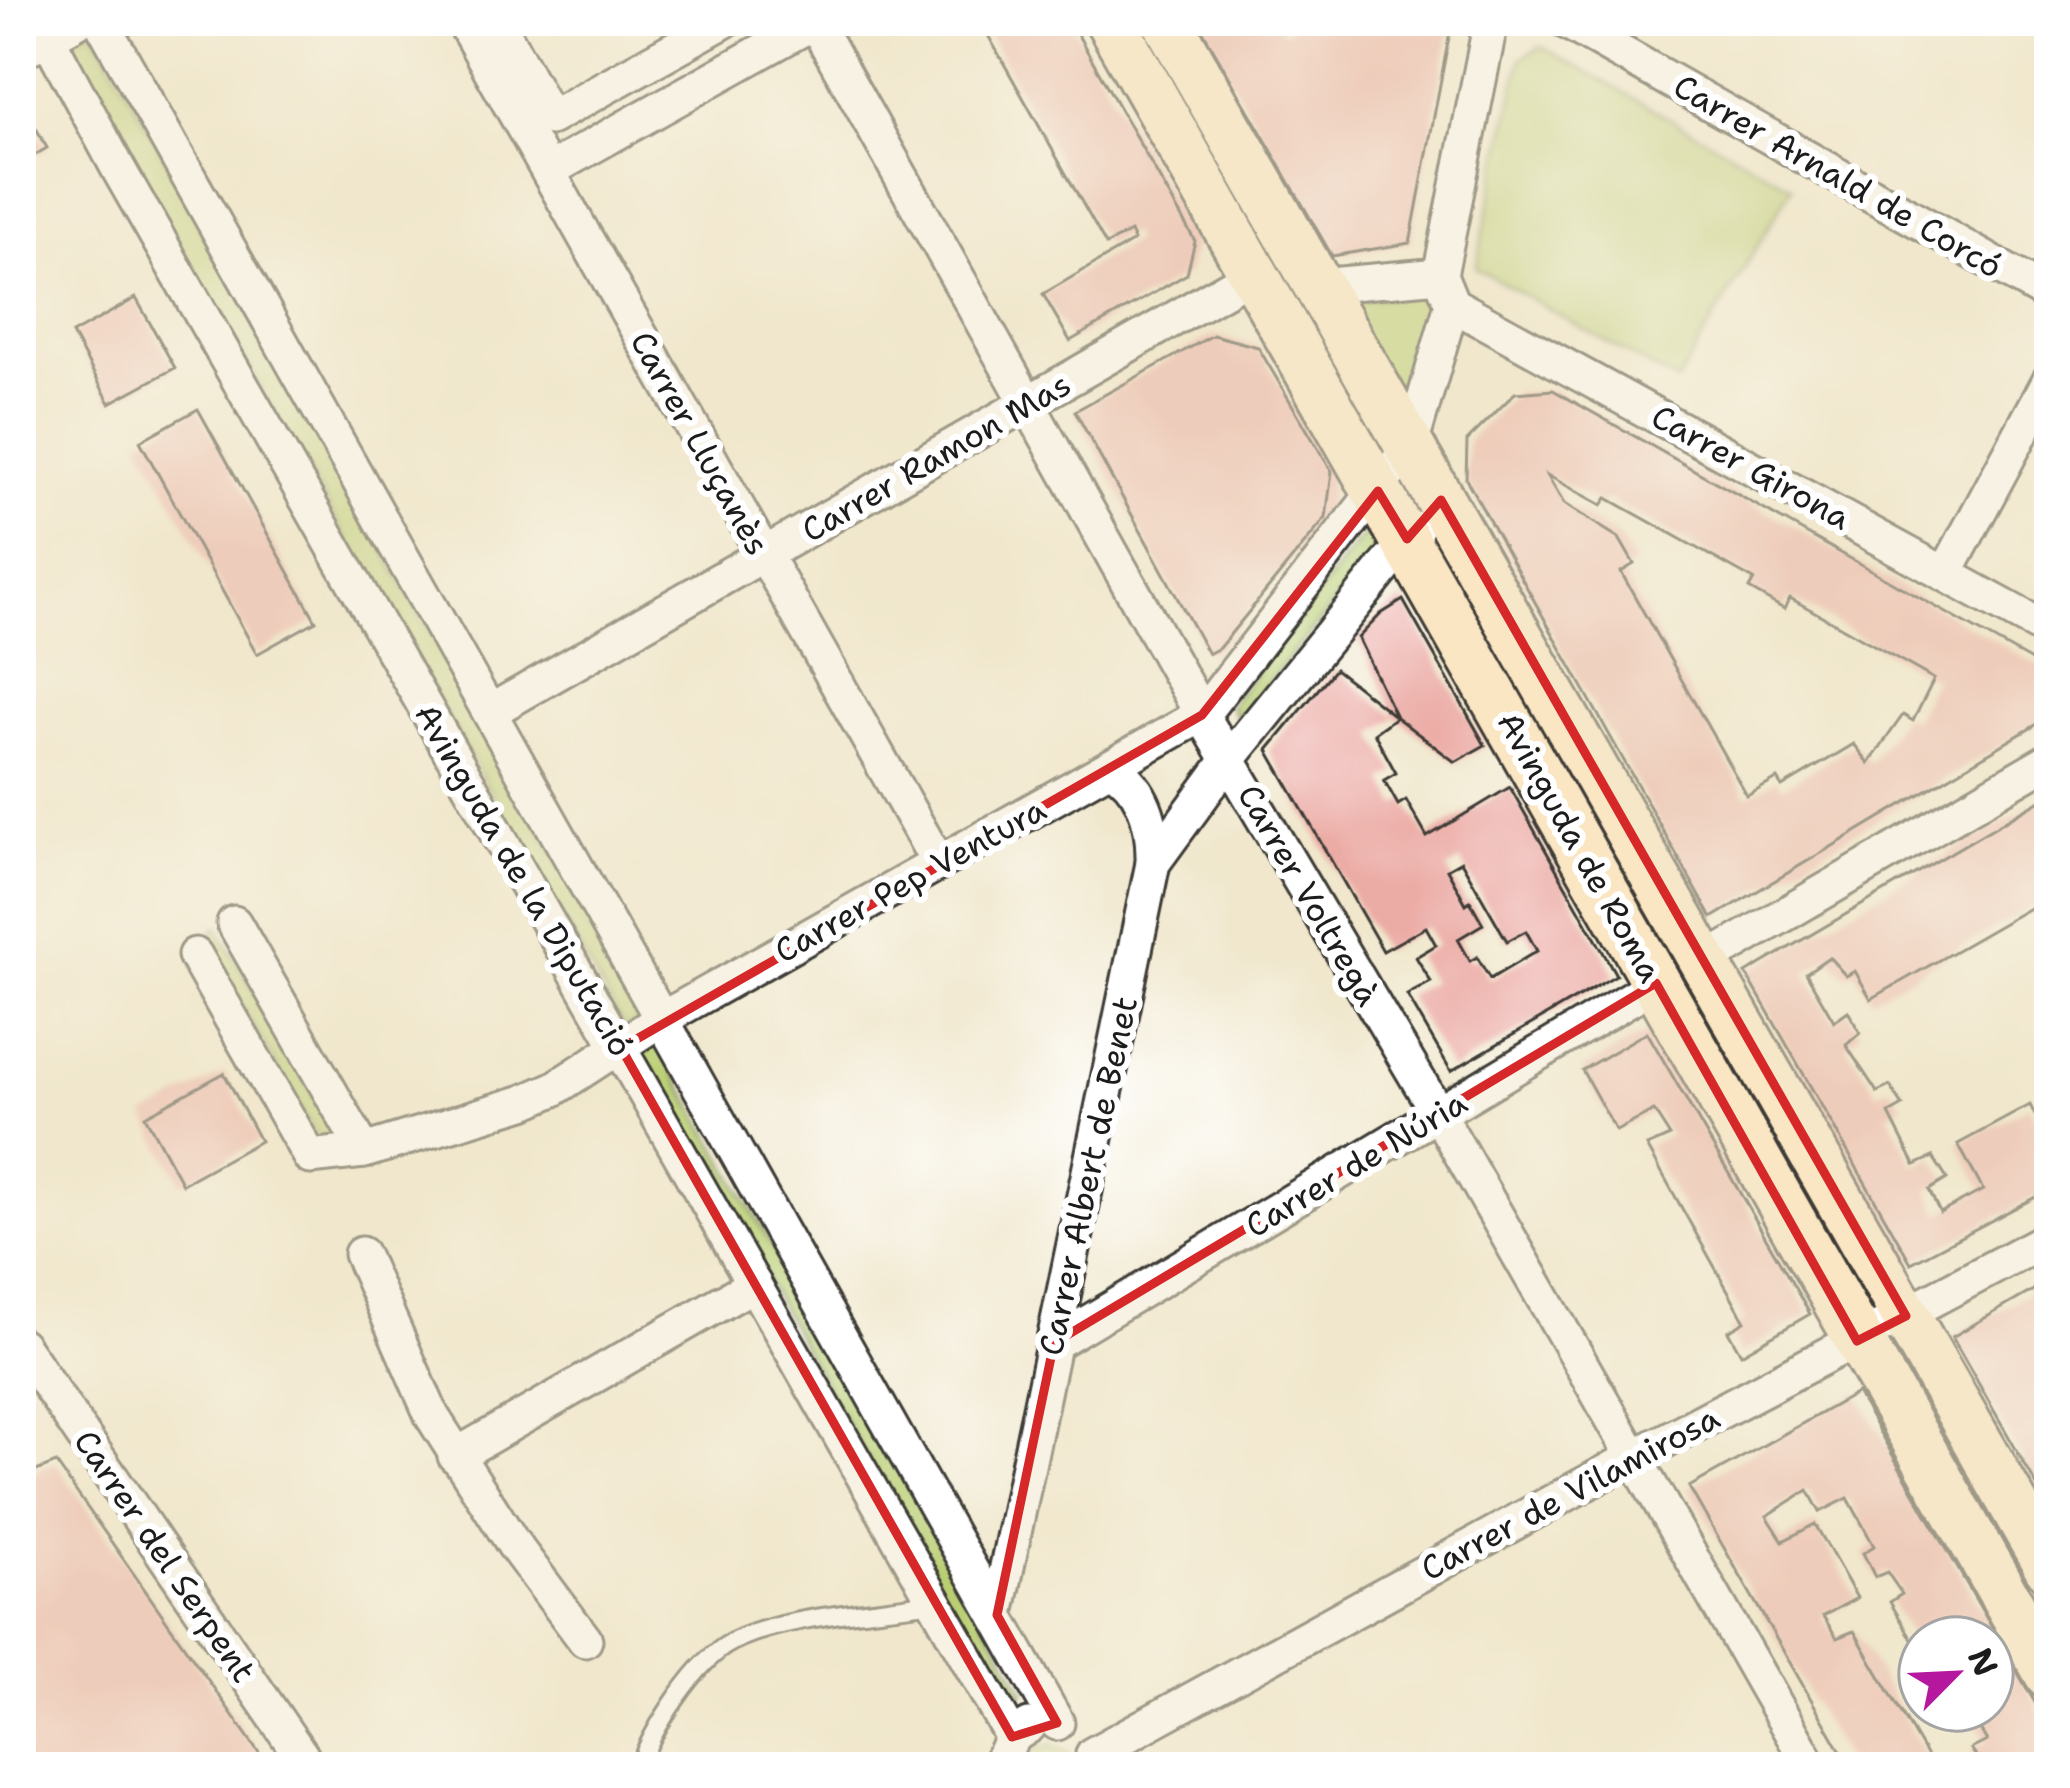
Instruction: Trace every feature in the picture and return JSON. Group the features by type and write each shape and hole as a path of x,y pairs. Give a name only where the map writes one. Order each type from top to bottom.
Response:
{"street":[{"name":"Avinguda de la Diputació","path":"101,21 1058,1723 1085,1740 1095,1760"},
{"name":"Carrer Lluçanès","path":"464,21 939,864"},
{"path":"496,21 550,118 724,21"},
{"name":"Avinguda de Roma","path":"1109,21 2049,1674"},
{"name":"Avinguda de Roma","path":"1167,21 2049,1567"},
{"path":"1202,715 1411,445 1446,290 1491,21"},
{"name":"Carrer Arnald de Corcó","path":"1565,21 2049,295"},
{"path":"548,172 814,22"},
{"name":"Carrer Voltregà","path":"814,22 1202,715 1439,1115 1811,1767"},
{"name":"Avinguda de la Diputació","path":"46,33 130,191 933,1602 1005,1752"},
{"name":"Carrer Ramon Mas","path":"491,711 1254,273"},
{"path":"1318,286 1446,290"},
{"name":"Carrer Girona","path":"1446,290 2049,632"},
{"path":"1946,573 2049,381"},
{"name":"Carrer Albert de Benet","path":"997,1615 1153,863 1229,759 1441,500"},
{"name":"Carrer Pep Ventura","path":"195,956 310,1157 364,1151 554,1089 660,1020 1202,715"},
{"path":"1703,962 2049,760"},
{"path":"1110,767 1127,777 1138,792 1150,826 1153,863"},
{"path":"234,923 364,1151"},
{"name":"Carrer de Núria","path":"1054,1343 1657,983"},
{"name":"Carrer de Vilamirosa","path":"1095,1760 1634,1456 2049,1238"},
{"path":"362,1254 432,1416 455,1456 586,1640"},
{"path":"455,1456 754,1283"},
{"name":"Carrer del Serpent","path":"21,1345 309,1767"},
{"path":"1005,1752 1041,1723 1058,1723"}],"lane":[{"path":"639,1767 646,1746 692,1678 730,1642 792,1624 933,1602"}],"highlighted area":[{"path":"1378,491 1407,539 1441,500 1906,1316 1857,1341 1656,983 1054,1343 997,1615 1057,1723 1012,1737 621,1048 1202,715"}],"green space":[{"path":"93,29 645,1016 625,1029 65,44"},
{"path":"1542,47 1792,187 1677,382 1476,268 1521,58"},
{"path":"1427,294 1437,306 1400,423 1337,302"},
{"path":"1378,516 1390,537 1238,720 1230,705"},
{"path":"217,927 339,1137 317,1138 204,940"},
{"path":"656,1040 1025,1692 1003,1701 637,1053"},
{"path":"1052,1744 1068,1752 1076,1767 1023,1767 1034,1748"}],"building":[{"path":"980,21 1070,21 1195,241 1187,274 1070,341 1043,294 1134,241 1130,232 1106,245"},
{"path":"1197,21 1276,21 1282,32 1301,21 1452,21 1410,243 1332,256"},
{"path":"21,101 47,148 21,163"},
{"path":"136,298 175,368 110,403 72,334"},
{"path":"1213,335 1258,347 1332,472 1326,518 1219,648 1208,654 1075,411"},
{"path":"1553,390 2049,671 2049,717 1712,918 1466,479 1467,441 1515,393","holes":["1547,475 1602,505 1607,498 1754,580 1749,589 1784,609 1790,598 1934,679 1913,721 1903,715 1869,763 1854,744 1782,787 1777,779 1747,796 1621,572 1634,564 1619,538 1564,504"]},
{"path":"198,409 316,621 257,654 140,441"},
{"path":"1403,600 1485,745 1455,762 1396,717 1358,638"},
{"path":"1335,669 1396,717 1374,733 1396,773 1384,780 1398,805 1406,800 1427,837 1510,787 1616,975 1451,1071 1407,995 1431,982 1416,957 1436,945 1426,927 1383,951 1268,750","holes":["1461,861 1507,941 1526,931 1537,951 1490,979 1477,957 1470,961 1458,939 1483,924 1447,869"]},
{"path":"2049,795 2049,897 1871,999 1855,971 1846,976 1829,957 1806,973 1834,1021 1848,1011 1860,1033 1846,1045 1877,1092 1890,1086 1903,1106 1889,1114 1915,1165 1933,1157 1947,1179 1929,1190 1940,1213 1983,1190 1958,1144 2030,1105 2041,1127 2049,1122 2049,1190 1911,1263 1746,973"},
{"path":"1647,1032 1810,1314 1741,1354 1728,1331 1745,1321 1647,1146 1670,1136 1654,1111 1616,1131 1582,1070"},
{"path":"224,1073 260,1141 182,1184 145,1116"},
{"path":"2049,1281 2049,1507 1952,1337"},
{"path":"1857,1393 1984,1614 1897,1614 1890,1602 1902,1594 1887,1572 1875,1577 1863,1553 1874,1546 1848,1498 1820,1512 1808,1490 1767,1516 1783,1541 1815,1524 1857,1598 1823,1616 1837,1638 1854,1631 1896,1703 1896,1734 1914,1734 1933,1767 1850,1767 1689,1487"},
{"path":"56,1463 269,1767 21,1767 21,1477"},
{"path":"2016,1670 2049,1727 2049,1767 1983,1767 1971,1749 1987,1741 1983,1734 2016,1734"}]}
